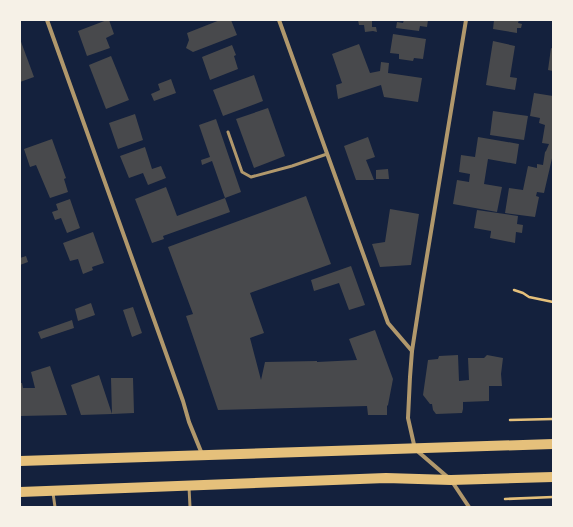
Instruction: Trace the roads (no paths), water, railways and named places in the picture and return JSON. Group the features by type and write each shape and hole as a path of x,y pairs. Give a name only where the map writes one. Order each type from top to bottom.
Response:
{"main road":[{"path":"20,460 553,444"},
{"path":"20,492 386,478 451,480 553,477"}],"street":[{"path":"48,20 202,454"},
{"path":"280,20 388,323 412,351"},
{"path":"466,20 412,351 408,418 415,448 451,480 469,507"}],"lane":[{"path":"228,132 242,172 251,177 292,166 327,154"},
{"path":"189,485 190,507"},
{"path":"53,491 55,507"}]}
